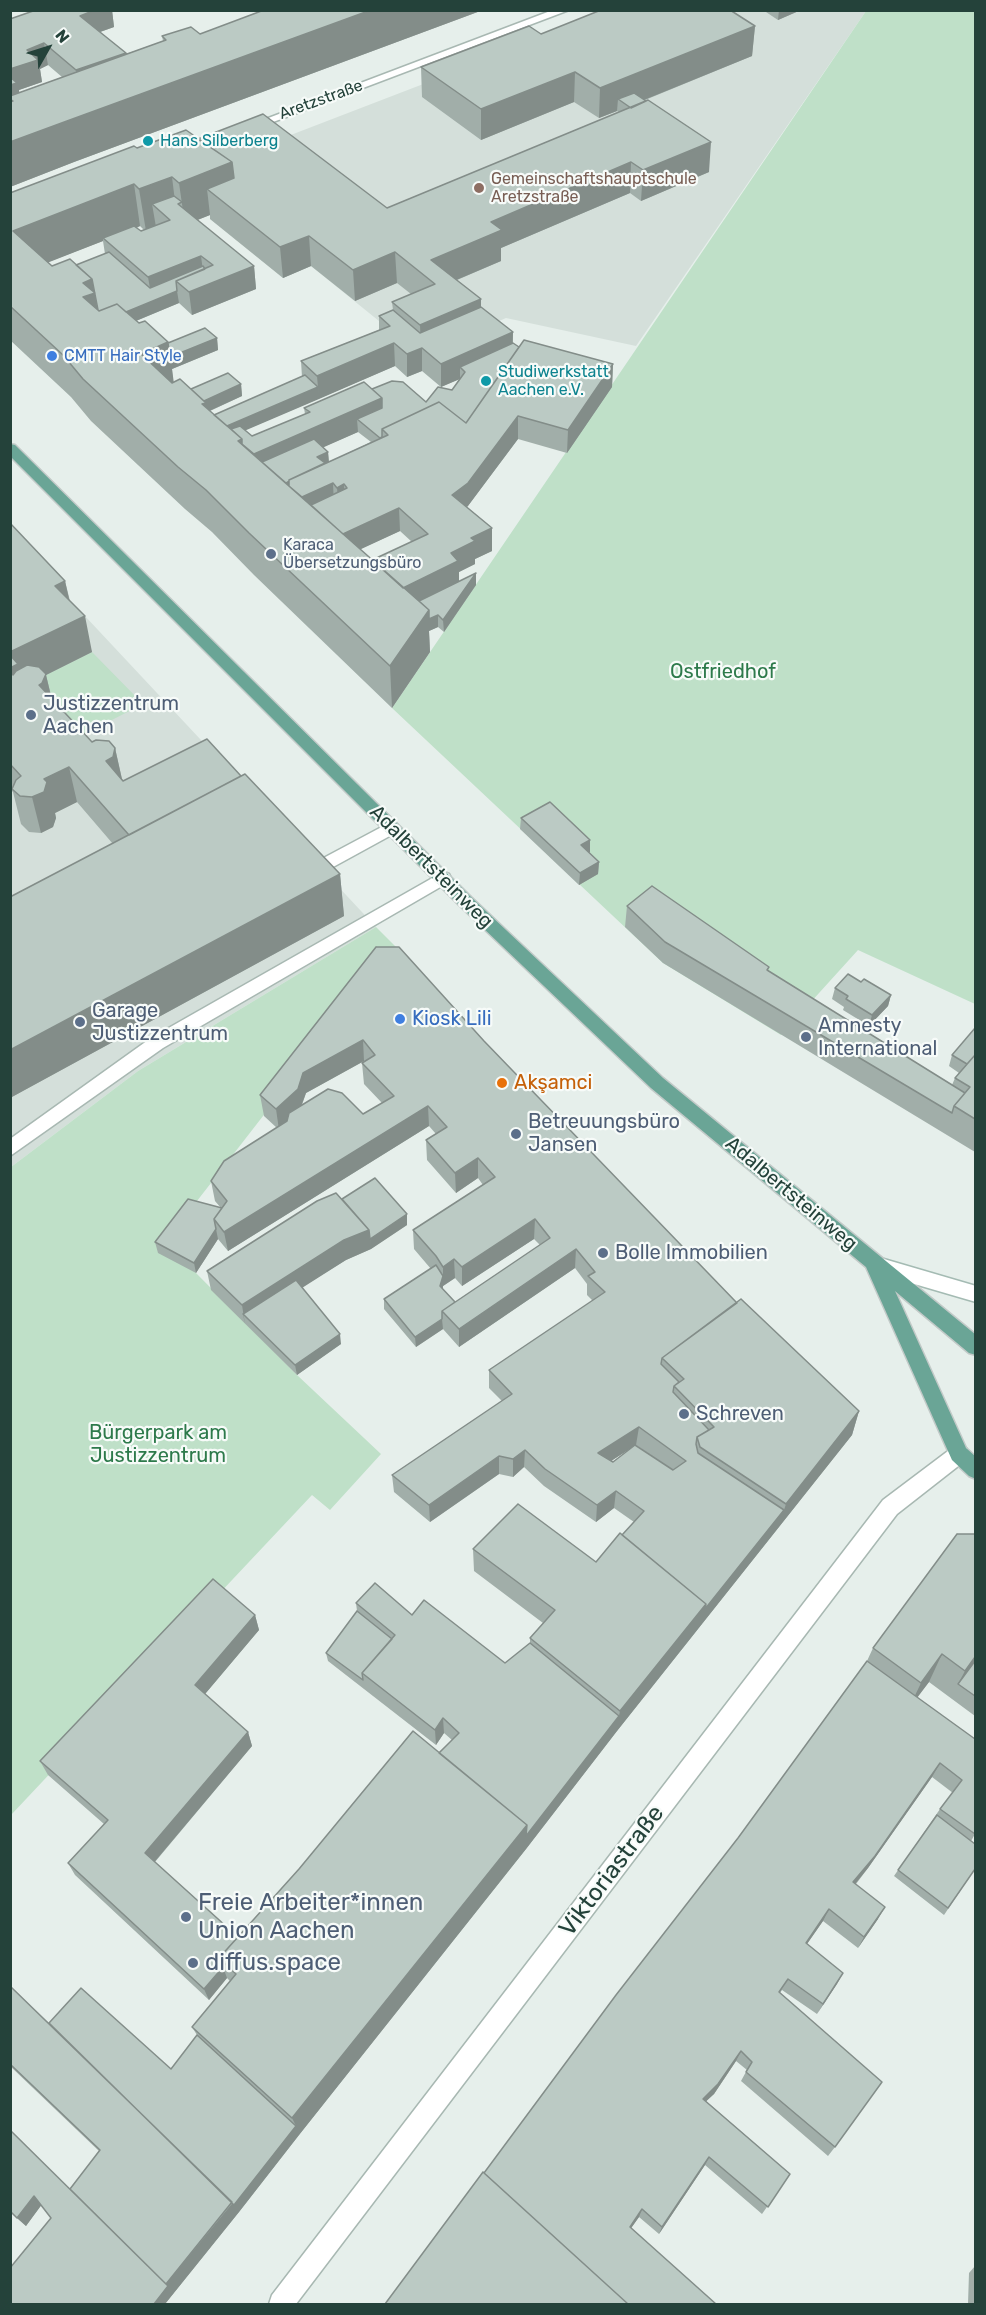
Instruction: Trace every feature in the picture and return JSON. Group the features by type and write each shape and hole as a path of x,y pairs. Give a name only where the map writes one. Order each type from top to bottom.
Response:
{"main road":[{"name":"Adalbertsteinweg","path":"10,448 391,828 657,1083 975,1347"},
{"name":"Adalbertsteinweg","path":"873,1264 959,1454 975,1470"}],"street":[{"name":"Aretzstraße","path":"231,134 564,10"},
{"path":"305,874 391,828"},
{"path":"10,1149 157,1042 443,878"},
{"path":"873,1264 975,1294"},
{"name":"Viktoriastraße","path":"281,2304 890,1507 959,1454"}],"shaded area":[{"name":"Gemeinschaftshauptschule Aretzstraße","path":"613,11 866,11 636,346 506,318 421,355 311,266 283,278 210,219 237,209 192,173"},
{"path":"11,537 376,927 138,1071 11,1167"}],"green space":[{"name":"Ostfriedhof","path":"866,11 975,11 975,1004 858,950 781,1035 663,963 392,708"},
{"path":"92,652 143,704 67,743 17,689"},
{"name":"Bürgerpark am Justizzentrum","path":"376,927 411,962 378,968 190,1210 196,1273 297,1375 381,1454 330,1510 312,1495 11,1815 11,1167 138,1071"}],"building":[{"path":"36,10 95,10 80,16 126,53 76,70 44,43 27,50 38,60 10,69 10,19"},
{"path":"264,10 371,10 10,142 10,102 13,101 10,96 166,40 162,36 191,27 200,34"},
{"path":"601,10 730,10 755,26 600,88 575,72 481,109 421,67 529,26 541,34"},
{"path":"10,77 17,83 10,85"},
{"path":"634,93 646,101 631,108 618,99"},
{"path":"648,100 711,142 643,170 631,162 491,222 502,230 431,260 481,299 420,325 392,302 435,284 395,252 353,270 309,236 280,247 207,189 234,178 232,162 198,139 263,114 387,208"},
{"path":"186,130 232,162 179,183 172,177 139,189 134,184 13,231 52,266 70,259 92,279 83,283 95,293 83,297 99,311 117,304 139,323 145,321 168,342 141,354 172,383 180,379 206,403 202,404 242,439 238,441 429,610 390,666 206,490 83,379 63,355 10,306 10,193 134,146 137,148"},
{"path":"174,196 182,202 178,204 254,266 189,292 176,281 213,265 201,256 148,277 103,238 134,226 141,231 170,220 152,204"},
{"path":"109,252 150,288 203,266 205,269 176,281 177,291 126,312 117,304 99,311 92,279 76,265"},
{"path":"481,307 513,332 441,364 422,348 407,354 394,343 317,376 301,361 390,326 379,316 393,310 420,333"},
{"path":"205,328 217,338 170,357 168,343"},
{"path":"524,340 613,364 568,430 518,416 468,483 452,495 492,528 471,538 475,541 451,553 458,561 403,588 372,560 428,534 399,508 343,534 311,505 347,488 344,484 337,488 333,483 302,497 289,486 289,480 388,435 382,429 439,402 466,423"},
{"path":"513,343 519,347 466,423 439,402 382,429 380,438 357,419 382,408 382,398 372,389 392,381 403,382 426,402 438,387 452,390 465,372 460,367"},
{"path":"228,373 241,384 204,401 191,389"},
{"path":"305,375 318,387 227,426 214,415"},
{"path":"364,382 382,398 254,454 242,444 242,439 231,429 240,426 252,436 310,412 304,408"},
{"path":"314,439 328,452 317,457 325,463 286,483 262,462"},
{"path":"10,523 65,581 55,586 85,616 10,652"},
{"path":"476,573 443,620 438,615 429,619 429,610 419,601"},
{"path":"10,655 18,664 10,668"},
{"path":"27,665 39,667 46,674 39,685 92,742 109,741 115,748 113,757 106,761 123,781 207,739 241,776 129,835 69,767 44,779 47,782 44,792 32,797 20,796 12,789 16,780 21,776 10,764 10,672 13,675"},
{"name":"Garage Justizzentrum","path":"245,774 340,874 10,1050 10,897"},
{"path":"550,802 590,840 581,845 599,862 580,873 521,818"},
{"path":"652,886 769,967 767,970 965,1093 954,1106 952,1113 665,942 627,906"},
{"path":"376,947 399,947 484,1041 737,1303 662,1358 661,1364 679,1382 674,1386 673,1392 709,1430 697,1437 698,1453 784,1510 705,1609 706,1604 622,1535 644,1511 616,1491 597,1505 545,1469 525,1450 513,1459 499,1456 429,1505 392,1475 512,1394 489,1370 605,1292 588,1276 595,1272 576,1249 459,1329 442,1311 550,1238 535,1219 462,1267 454,1259 443,1267 413,1230 495,1177 478,1158 455,1173 426,1140 447,1127 428,1106 224,1232 214,1219 227,1201 211,1181 224,1161 287,1121 289,1113 328,1089 342,1093 363,1114 394,1096 362,1063 375,1055 363,1040 303,1073 298,1089 276,1109 260,1095","holes":["639,1427 686,1461 673,1470 635,1445 613,1462 598,1453"]},
{"path":"848,974 861,982 864,979 891,995 872,1015 846,999 848,996 835,988"},
{"path":"975,1028 975,1055 967,1064 952,1055"},
{"path":"975,1055 975,1119 954,1106 970,1087 955,1078"},
{"path":"375,1178 407,1214 370,1239 369,1230 342,1199"},
{"path":"336,1193 369,1230 344,1240 242,1305 207,1271 317,1201"},
{"path":"188,1199 222,1208 214,1219 216,1229 194,1263 155,1242"},
{"path":"436,1265 443,1276 440,1286 455,1302 442,1311 442,1319 415,1337 384,1299"},
{"path":"296,1280 340,1334 295,1365 243,1314"},
{"path":"741,1299 859,1411 786,1504 700,1447 697,1437 714,1427 674,1386 684,1379 662,1358"},
{"path":"518,1504 596,1562 620,1533 706,1604 620,1711 530,1638 555,1610 473,1549"},
{"path":"957,1534 975,1534 975,1657 965,1671 942,1654 921,1683 873,1648"},
{"path":"213,1579 255,1615 195,1685 248,1732 145,1853 238,1937 219,1958 223,1967 204,1989 68,1863 108,1820 40,1761"},
{"path":"375,1583 412,1615 424,1600 505,1663 530,1643 619,1716 526,1836 527,1825 439,1753 459,1733 443,1718 435,1730 362,1673 395,1635 356,1603"},
{"path":"357,1611 392,1639 362,1673 363,1680 326,1653"},
{"path":"867,1661 975,1739 975,1834 940,1809 962,1780 940,1763 875,1856 853,1882 885,1907 864,1937 829,1909 806,1943 843,1973 823,2004 788,1979 779,1992 882,2082 835,2147 746,2072 752,2062 741,2051 718,2084 703,2099 790,2174 768,2207 709,2157 662,2227 642,2209 630,2227 716,2304 628,2304 484,2173 616,1995 738,1838"},
{"path":"975,1661 975,1696 958,1684"},
{"path":"413,1731 527,1825 292,2118 192,2027 236,1974 219,1958 299,1869"},
{"path":"937,1815 975,1844 975,1869 948,1908 898,1870"},
{"path":"10,1986 232,2202 166,2284 70,2189 100,2150 10,2064"},
{"path":"81,1988 171,2069 197,2035 296,2126 234,2205 49,2023"},
{"path":"10,2130 168,2286 154,2304 10,2304 10,2268 51,2218 34,2196 17,2218 10,2211"},
{"path":"483,2172 628,2304 385,2304"}],"place":[{"name":"Hans Silberberg","path":"148,141"},
{"name":"Gemeinschaftshauptschule Aretzstraße","path":"479,188"},
{"name":"CMTT Hair Style","path":"52,356"},
{"name":"Studiwerkstatt Aachen e.V.","path":"486,381"},
{"name":"Karaca Übersetzungsbüro","path":"271,554"},
{"name":"Justizzentrum Aachen","path":"31,715"},
{"name":"Kiosk Lili","path":"400,1019"},
{"name":"Garage Justizzentrum","path":"80,1022"},
{"name":"Amnesty International","path":"806,1037"},
{"name":"Akşamci","path":"502,1083"},
{"name":"Betreuungsbüro Jansen","path":"516,1134"},
{"name":"Bolle Immobilien","path":"603,1253"},
{"name":"Schreven","path":"684,1414"},
{"name":"Freie Arbeiter*innen Union Aachen","path":"186,1917"},
{"name":"diffus.space","path":"193,1963"}]}
